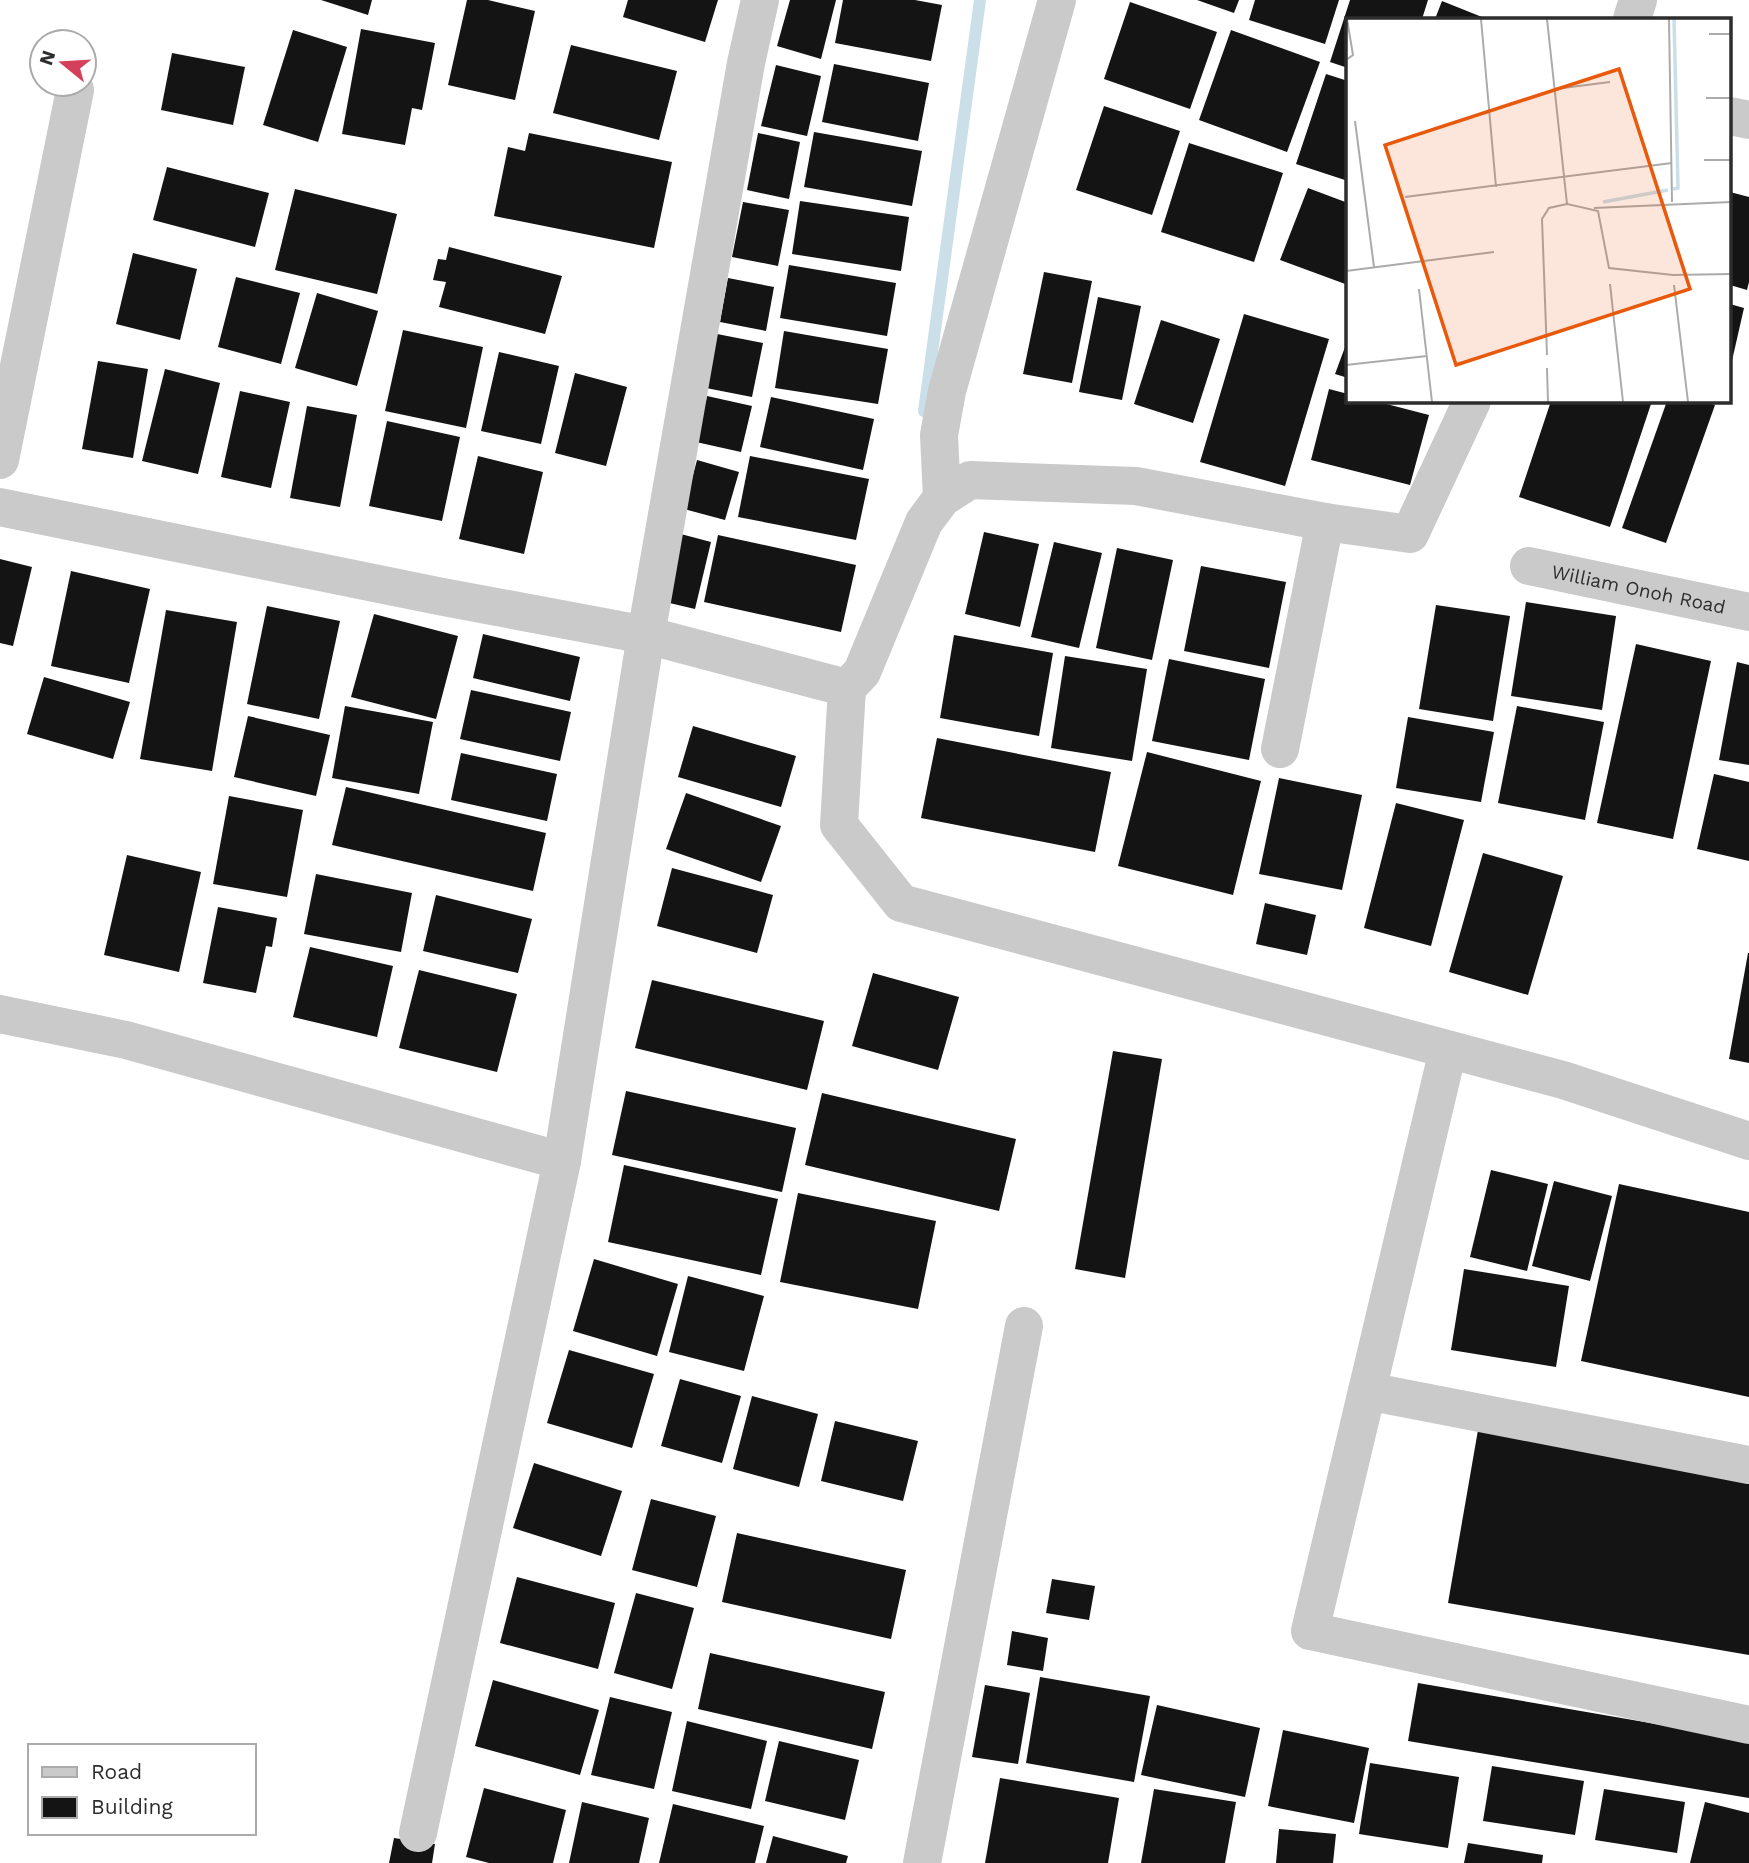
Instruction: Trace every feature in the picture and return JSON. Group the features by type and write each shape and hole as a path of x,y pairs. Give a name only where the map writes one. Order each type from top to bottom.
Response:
{"street":[{"path":"418,1833 562,1161 646,635 746,64 760,0"},
{"path":"942,498 939,435 947,391 1057,0"},
{"path":"1632,18 1638,0"},
{"path":"0,460 73,98"},
{"path":"1472,402 1410,534 1325,522 1136,486 970,480 942,498 924,522 862,672 847,688 839,825 901,903 1563,1080 1749,1142"},
{"path":"0,508 646,635 847,688"},
{"path":"1280,749 1325,522"},
{"name":"William Onoh Road","path":"1529,566 1749,612"},
{"path":"0,1014 126,1040 562,1161"},
{"path":"1448,1050 1310,1631 1749,1725"},
{"path":"922,1863 1024,1326"},
{"path":"1367,1391 1749,1465"}],"building":[{"path":"321,0 372,0 368,15"},
{"path":"467,0 488,0 535,11 515,100 448,85"},
{"path":"628,0 718,0 705,42 623,17"},
{"path":"790,0 836,0 821,59 777,46"},
{"path":"843,0 915,0 942,5 931,61 835,43"},
{"path":"1197,0 1239,0 1234,13"},
{"path":"1255,0 1339,0 1325,44 1249,20"},
{"path":"1350,0 1428,0 1422,18 1346,18 1346,67 1330,62"},
{"path":"1442,1 1484,18 1435,18"},
{"path":"1130,2 1217,32 1190,109 1104,79"},
{"path":"361,29 435,43 422,110 412,108 405,145 342,134"},
{"path":"293,30 347,47 318,142 263,125"},
{"path":"1231,30 1320,62 1287,152 1199,120"},
{"path":"571,45 677,71 659,140 553,113"},
{"path":"172,53 245,67 233,125 161,110"},
{"path":"834,64 929,83 918,141 822,122"},
{"path":"776,65 821,76 807,136 761,126"},
{"path":"1326,74 1346,80 1346,180 1296,164"},
{"path":"1104,106 1180,131 1152,215 1076,190"},
{"path":"814,132 922,151 912,206 804,187"},
{"path":"529,133 672,162 654,248 494,216 508,147 525,151"},
{"path":"758,133 800,142 789,199 747,190"},
{"path":"1189,143 1283,173 1254,262 1161,232"},
{"path":"167,167 269,193 255,247 153,220"},
{"path":"1308,188 1346,202 1346,284 1280,260"},
{"path":"295,189 397,214 377,294 275,270"},
{"path":"1732,193 1749,197 1747,290 1732,286"},
{"path":"800,201 909,217 901,271 792,254"},
{"path":"743,202 789,210 778,266 732,257"},
{"path":"449,247 562,276 545,334 439,307 446,282 433,280 438,259 446,260"},
{"path":"133,253 197,269 180,340 116,324"},
{"path":"789,265 896,283 887,336 780,318"},
{"path":"1044,272 1092,281 1072,383 1023,374"},
{"path":"236,277 300,293 281,364 218,347"},
{"path":"728,278 774,287 766,331 720,322"},
{"path":"317,293 378,311 357,386 295,368"},
{"path":"1098,297 1141,306 1122,400 1079,392"},
{"path":"1732,305 1744,308 1732,361"},
{"path":"1244,314 1329,339 1285,486 1200,462"},
{"path":"1161,320 1220,339 1193,423 1134,404"},
{"path":"403,330 483,347 466,428 385,411"},
{"path":"784,331 888,349 878,404 775,388"},
{"path":"717,334 763,343 752,397 706,388"},
{"path":"1346,344 1346,377 1335,374"},
{"path":"499,352 559,366 541,444 481,431"},
{"path":"98,361 148,369 133,458 82,449"},
{"path":"165,369 220,383 198,474 142,461"},
{"path":"575,373 627,387 606,466 555,453"},
{"path":"1329,389 1346,393 1346,402 1379,402 1429,415 1410,485 1311,460"},
{"path":"240,391 290,402 271,488 221,477"},
{"path":"707,396 752,406 741,452 696,442"},
{"path":"771,397 874,419 863,470 760,447"},
{"path":"1551,402 1652,402 1610,527 1519,497"},
{"path":"1667,402 1706,402 1715,405 1666,543 1622,528"},
{"path":"307,406 357,415 340,507 290,498"},
{"path":"387,421 460,437 442,521 369,506"},
{"path":"478,456 543,472 524,554 459,539"},
{"path":"750,456 869,479 856,540 738,517"},
{"path":"697,460 739,472 725,520 684,509"},
{"path":"984,532 1039,544 1020,627 965,614"},
{"path":"677,533 711,542 695,609 661,601"},
{"path":"718,535 856,565 841,632 704,602"},
{"path":"1054,542 1102,553 1079,648 1031,637"},
{"path":"1117,548 1173,560 1152,660 1096,648"},
{"path":"0,559 32,567 13,646 0,643"},
{"path":"1201,566 1286,582 1269,668 1184,651"},
{"path":"71,571 150,589 129,683 51,666"},
{"path":"1526,602 1616,616 1602,710 1511,696"},
{"path":"1436,605 1510,616 1493,721 1419,709"},
{"path":"267,606 340,621 319,719 247,704"},
{"path":"166,610 237,622 212,771 140,759"},
{"path":"374,614 458,636 436,719 351,697"},
{"path":"483,634 580,657 570,701 473,678"},
{"path":"954,635 1053,653 1039,736 940,718"},
{"path":"1636,644 1711,661 1673,839 1597,823"},
{"path":"1065,656 1147,669 1132,761 1051,748"},
{"path":"1169,659 1265,679 1249,760 1152,741"},
{"path":"1737,662 1749,665 1749,765 1719,760"},
{"path":"44,677 130,702 113,759 27,734"},
{"path":"471,690 571,712 560,761 460,739"},
{"path":"345,706 433,722 419,794 332,778"},
{"path":"1517,706 1604,722 1585,820 1498,803"},
{"path":"248,716 330,735 316,796 234,777"},
{"path":"1408,717 1494,732 1481,802 1396,788"},
{"path":"693,726 796,756 781,807 678,777"},
{"path":"937,738 1111,772 1095,852 921,818"},
{"path":"1147,752 1261,781 1233,895 1118,866"},
{"path":"461,753 557,774 547,821 451,800"},
{"path":"1714,774 1749,782 1749,861 1697,849"},
{"path":"1279,778 1362,795 1342,890 1259,874"},
{"path":"346,787 546,833 533,891 332,845"},
{"path":"686,793 781,826 761,882 666,849"},
{"path":"229,796 303,810 287,897 213,884"},
{"path":"1396,803 1464,820 1431,946 1364,928"},
{"path":"1483,853 1563,876 1528,995 1449,972"},
{"path":"127,855 201,872 179,972 104,955"},
{"path":"672,868 773,895 757,953 657,926"},
{"path":"316,874 412,893 401,952 304,934"},
{"path":"436,895 532,919 518,973 423,951"},
{"path":"1265,903 1316,915 1307,955 1256,944"},
{"path":"218,907 277,918 272,947 266,946 256,993 203,983"},
{"path":"310,947 393,966 377,1037 293,1017"},
{"path":"1749,953 1749,1063 1729,1059"},
{"path":"419,970 517,994 497,1072 399,1048"},
{"path":"873,973 959,997 938,1070 852,1046"},
{"path":"652,980 824,1021 807,1090 635,1048"},
{"path":"1113,1051 1162,1059 1125,1278 1075,1269"},
{"path":"626,1091 796,1128 782,1192 612,1155"},
{"path":"822,1093 1016,1139 999,1211 805,1165"},
{"path":"624,1165 778,1199 761,1275 608,1242"},
{"path":"1491,1170 1548,1184 1527,1271 1470,1257"},
{"path":"1554,1181 1612,1196 1590,1281 1532,1266"},
{"path":"1619,1184 1749,1212 1749,1397 1581,1361"},
{"path":"798,1193 936,1221 918,1309 780,1282"},
{"path":"594,1259 678,1284 657,1356 573,1331"},
{"path":"1464,1269 1569,1286 1556,1367 1451,1350"},
{"path":"688,1276 764,1296 744,1371 669,1352"},
{"path":"569,1350 654,1374 632,1448 547,1423"},
{"path":"680,1379 741,1396 722,1463 661,1446"},
{"path":"752,1396 818,1414 799,1487 733,1469"},
{"path":"835,1421 918,1441 903,1501 821,1481"},
{"path":"1478,1430 1749,1476 1749,1655 1448,1603"},
{"path":"534,1463 622,1491 601,1556 513,1528"},
{"path":"651,1499 716,1516 697,1587 632,1570"},
{"path":"737,1533 906,1570 891,1639 722,1602"},
{"path":"517,1577 615,1603 598,1669 500,1643"},
{"path":"1052,1579 1095,1586 1089,1620 1046,1613"},
{"path":"636,1593 694,1608 672,1689 614,1673"},
{"path":"1012,1631 1048,1638 1043,1671 1007,1665"},
{"path":"710,1653 885,1692 872,1749 698,1709"},
{"path":"1040,1677 1150,1696 1134,1782 1026,1763"},
{"path":"493,1680 599,1710 580,1775 475,1746"},
{"path":"1418,1683 1749,1740 1749,1798 1408,1741"},
{"path":"985,1685 1030,1693 1018,1764 972,1757"},
{"path":"610,1697 672,1712 654,1789 591,1775"},
{"path":"1157,1705 1260,1728 1245,1797 1141,1775"},
{"path":"687,1721 767,1741 751,1809 672,1791"},
{"path":"1283,1730 1369,1748 1354,1823 1268,1806"},
{"path":"779,1741 859,1760 845,1820 765,1801"},
{"path":"1370,1763 1459,1777 1448,1848 1359,1834"},
{"path":"1492,1766 1584,1781 1575,1835 1483,1821"},
{"path":"1000,1778 1119,1798 1108,1863 985,1863"},
{"path":"484,1788 566,1810 553,1863 489,1863 466,1857"},
{"path":"1154,1789 1236,1802 1225,1863 1141,1863"},
{"path":"1604,1789 1685,1802 1677,1853 1595,1840"},
{"path":"582,1802 649,1818 639,1863 569,1863"},
{"path":"1705,1802 1749,1813 1749,1863 1690,1863"},
{"path":"673,1804 764,1826 755,1863 659,1863"},
{"path":"1279,1829 1336,1834 1333,1863 1276,1863"},
{"path":"773,1836 848,1856 846,1863 766,1863"},
{"path":"394,1838 435,1844 432,1863 389,1863"},
{"path":"1468,1843 1543,1855 1542,1863 1464,1863"}],"waterway":[{"path":"924,411 980,0"}]}
